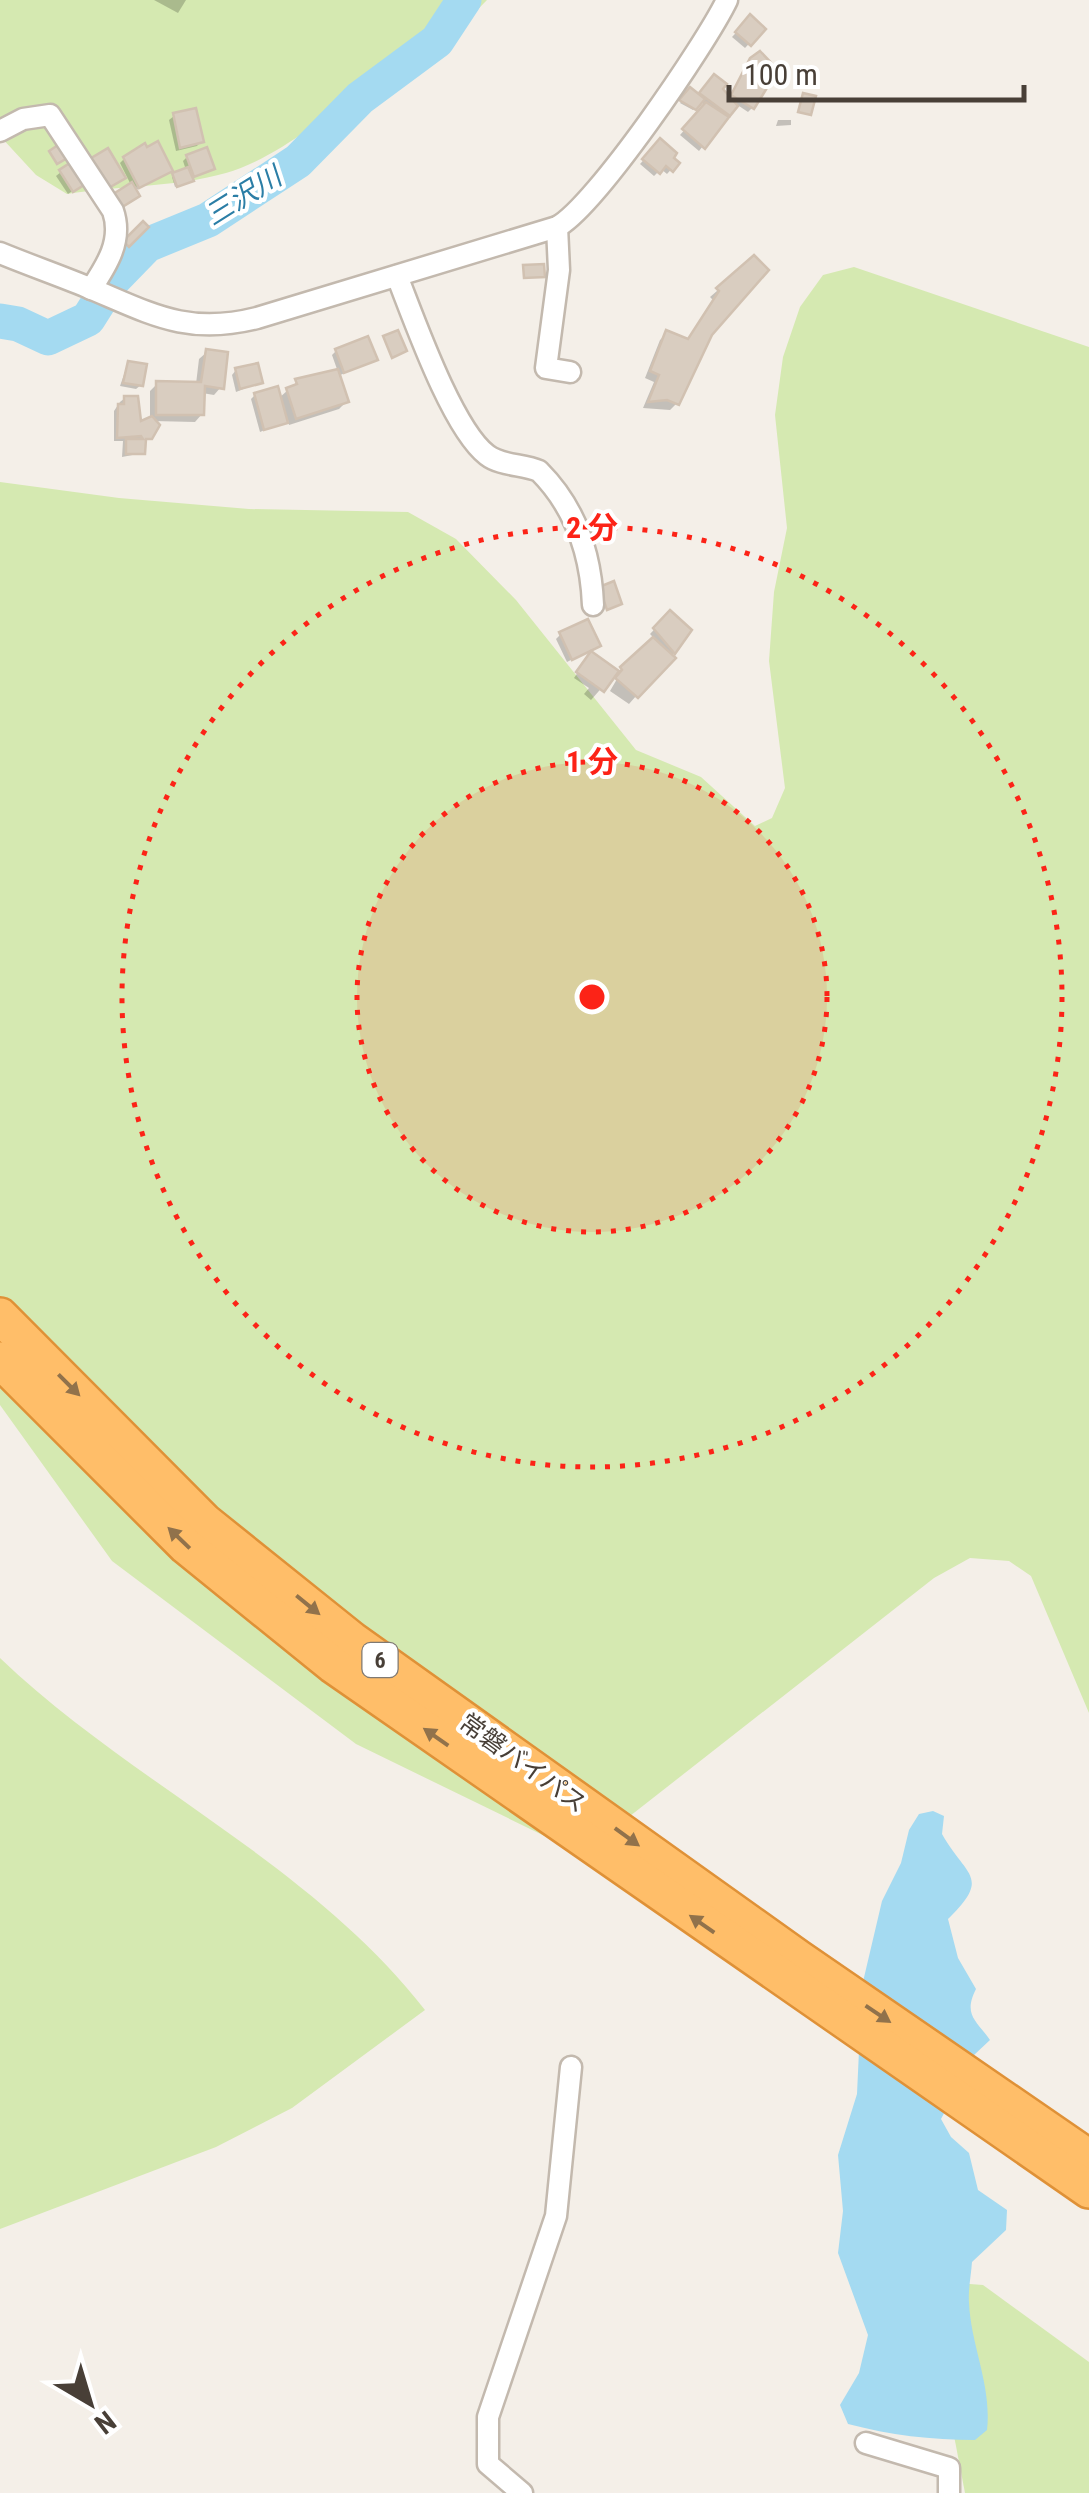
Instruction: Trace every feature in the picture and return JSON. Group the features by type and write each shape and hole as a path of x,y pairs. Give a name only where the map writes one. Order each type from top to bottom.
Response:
{"highway":[{"name":"常磐バイパス","path":"0,1316 204,1522 352,1640 790,1969"},
{"name":"常磐バイパス","path":"0,1360 186,1546 333,1665 790,1969 1031,2135 1089,2190"},
{"name":"常磐バイパス","path":"1031,2135 1089,2158"}],"street":[{"path":"0,254 164,321 206,326 244,321 557,228 586,204 704,42 726,0"},
{"path":"0,131 24,118 50,115 113,211 117,223 114,245 91,289"},
{"path":"557,228 560,270 546,368 570,372"},
{"path":"397,276 434,371 474,440 494,460 539,471 573,520 590,561 593,605"},
{"path":"522,2493 488,2464 488,2418 556,2216 571,2067"},
{"path":"866,2443 949,2468 949,2493"}],"green space":[{"path":"0,0 487,0 428,49 261,159 226,173 186,181 67,194 36,175 0,136"},
{"path":"854,267 1089,347 1089,1713 1031,1576 1009,1561 970,1558 934,1578 607,1834 561,1844 356,1744 112,1561 0,1405 0,482 119,498 249,509 408,512 456,539 516,600 636,750 701,777 755,826 772,818 785,788 769,661 774,592 787,528 775,415 783,357 800,307 823,275"},
{"path":"0,1658 106,1746 329,1911 379,1958 425,2010 292,2108 216,2147 0,2229"},
{"path":"943,2282 983,2285 1089,2362 1089,2493 965,2493 946,2394"}],"water":[{"path":"933,1811 944,1816 942,1834 970,1876 969,1894 948,1919 958,1958 976,1989 971,2005 973,2017 990,2040 974,2055 941,2119 951,2137 969,2153 978,2190 1007,2210 1006,2230 972,2262 971,2319 988,2414 987,2430 975,2440 911,2436 848,2424 840,2405 859,2373 868,2335 838,2253 843,2211 838,2155 857,2094 862,1986 882,1901 901,1863 909,1830 919,1814"}],"building":[{"path":"750,14 766,29 751,46 735,32"},
{"path":"760,51 778,70 754,109 731,95 750,58"},
{"path":"714,74 727,84 723,89 738,106 730,116 699,93"},
{"path":"690,87 705,99 696,110 679,100"},
{"path":"803,93 816,96 811,115 798,112"},
{"path":"706,102 729,117 705,149 682,129"},
{"path":"196,108 204,142 180,148 173,113"},
{"path":"660,138 677,153 674,158 680,163 673,172 666,166 660,174 642,159"},
{"path":"158,141 173,171 139,188 123,157 145,143 147,147"},
{"path":"61,143 69,157 57,164 49,151"},
{"path":"207,147 215,169 194,177 186,155"},
{"path":"108,148 126,178 105,190 88,160"},
{"path":"73,161 87,183 73,192 59,170"},
{"path":"188,167 194,181 177,187 172,173"},
{"path":"132,182 140,196 119,209 110,196"},
{"path":"143,221 149,227 129,247 123,241"},
{"path":"754,255 769,270 712,335 679,405 667,400 648,402 659,375 650,371 666,330 688,339 719,291 716,288"},
{"path":"544,264 545,277 524,278 523,265"},
{"path":"398,330 407,351 392,358 383,336"},
{"path":"368,336 378,360 344,373 335,349"},
{"path":"206,349 228,352 224,389 205,386 204,415 156,415 156,381 201,382"},
{"path":"128,361 147,364 143,386 123,383"},
{"path":"258,363 263,383 240,389 235,368"},
{"path":"338,369 349,402 296,419 286,388 297,384 295,379"},
{"path":"278,386 288,423 264,430 254,393"},
{"path":"124,396 138,396 141,421 152,416 160,425 152,439 146,439 145,454 126,454 126,439 143,439 141,436 117,438 118,404 124,404"},
{"path":"614,581 622,604 607,610 599,587"},
{"path":"670,610 692,630 675,654 653,628"},
{"path":"588,619 601,646 572,660 559,632"},
{"path":"653,637 676,658 638,698 615,678 622,670 620,667"},
{"path":"591,651 619,671 604,692 576,672"}],"waterway":[{"name":"三沢川","path":"0,321 18,324 48,338 88,319 112,281 147,245 208,220 298,161 360,98 437,41 464,0"}]}
